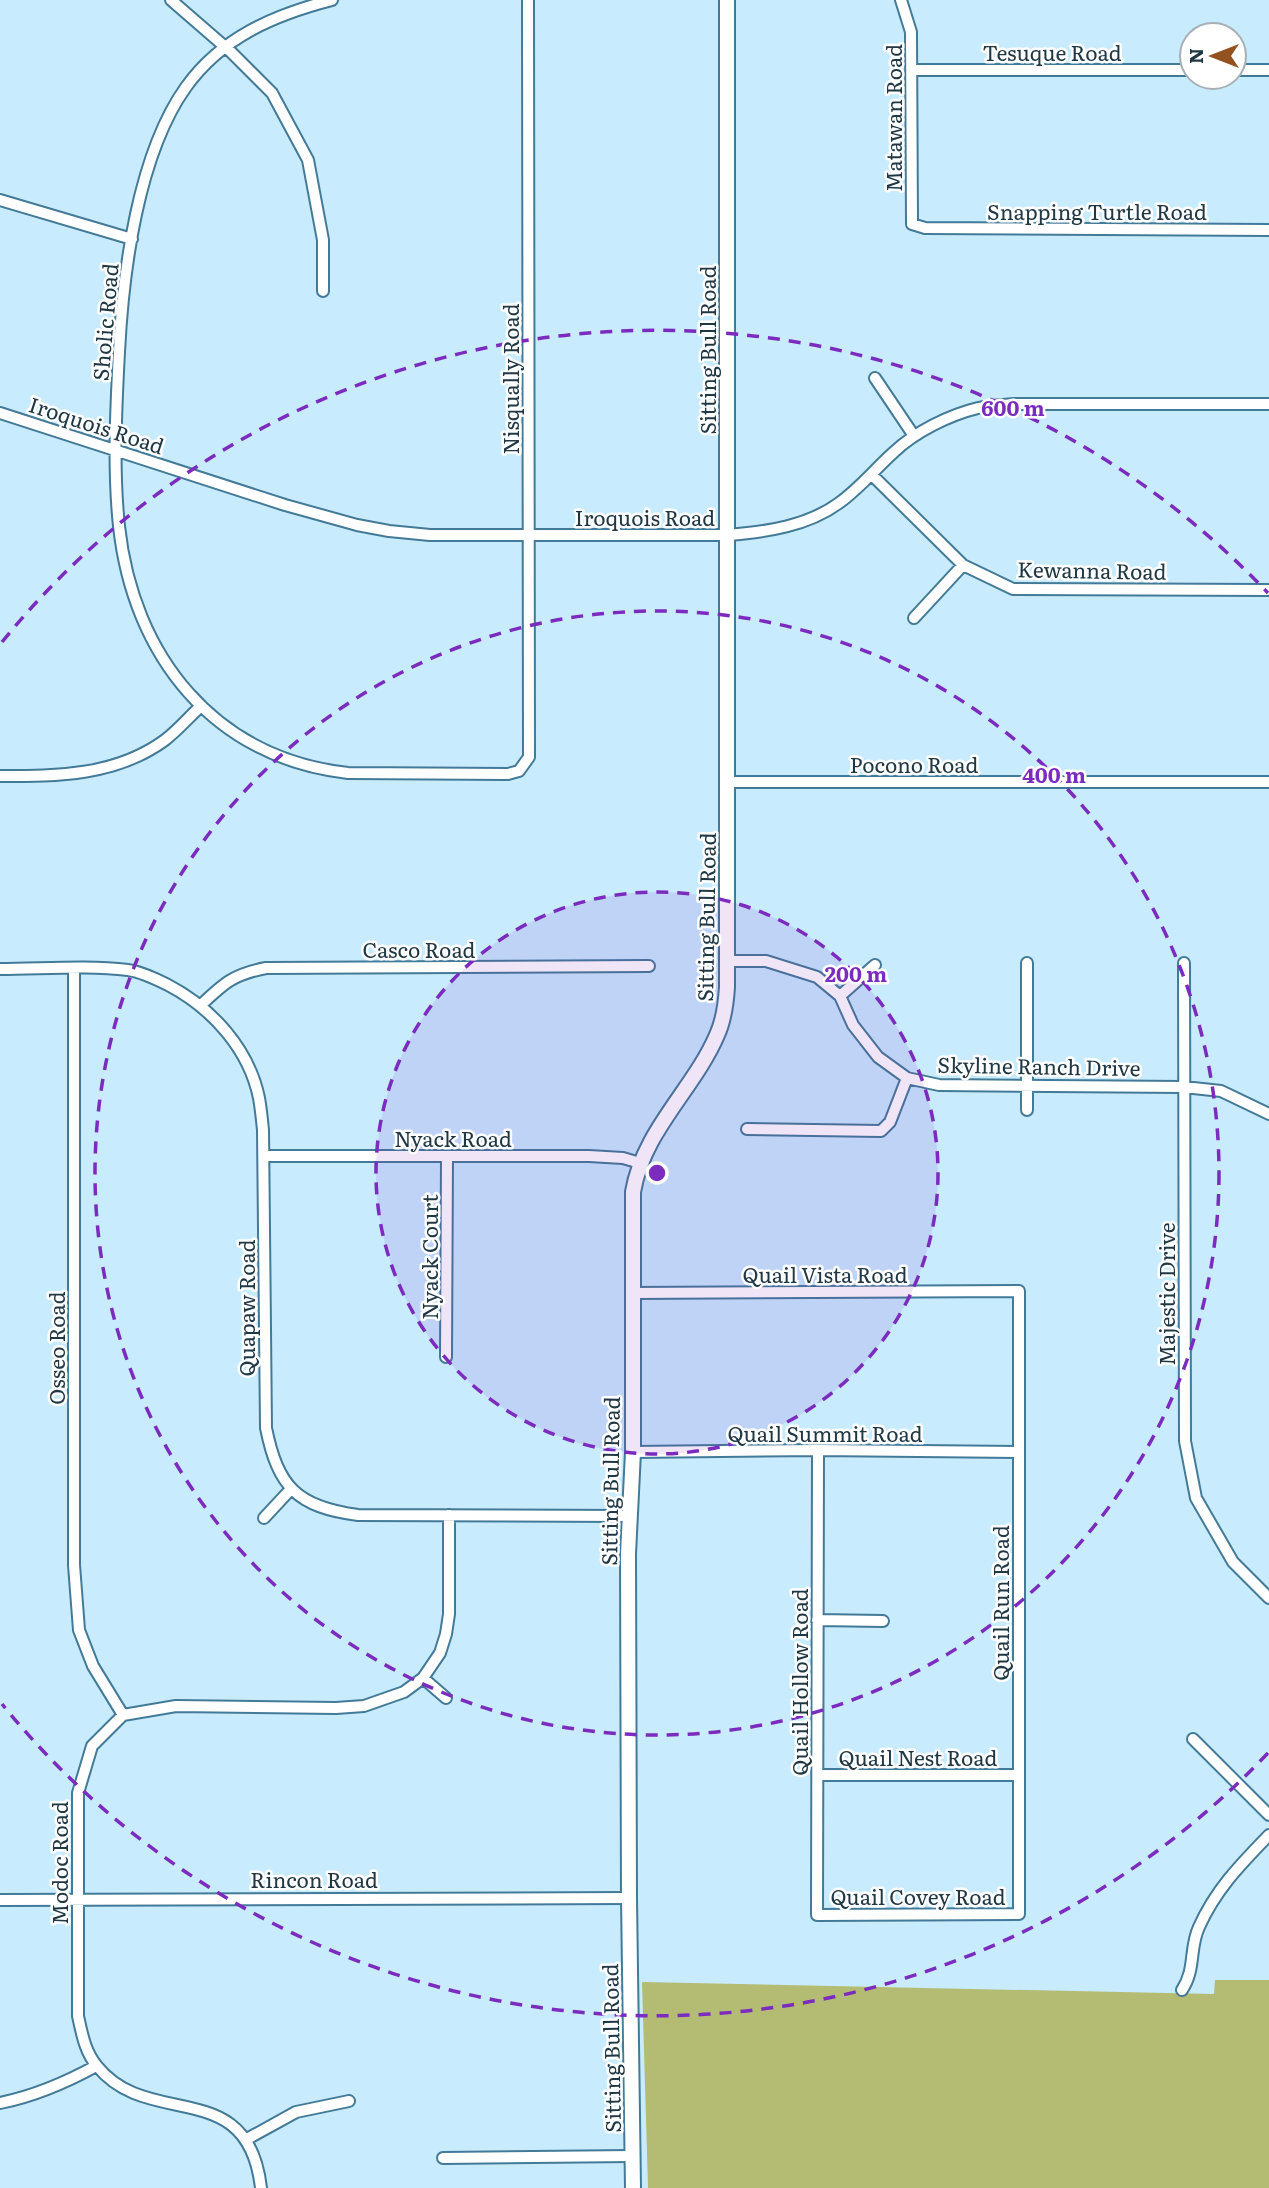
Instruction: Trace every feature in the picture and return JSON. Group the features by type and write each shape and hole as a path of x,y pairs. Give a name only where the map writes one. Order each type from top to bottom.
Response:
{"street":[{"path":"171,0 272,93 308,160 323,240 323,291"},
{"name":"Sholic Road","path":"332,0 266,21 224,46 186,87 169,114 157,141 132,240 120,328 117,451 119,528 137,602 161,656 178,682 201,706 248,743 270,754 296,764 348,773 508,774 519,771 529,757"},
{"name":"Nisqually Road","path":"528,0 529,757"},
{"name":"Sitting Bull Road","path":"633,2188 628,1516 633,1452 632,1208 640,1163 718,1034 726,1005 727,0"},
{"name":"Matawan Road","path":"901,0 911,32 912,224 925,228"},
{"name":"Tesuque Road","path":"912,70 1178,70"},
{"path":"1248,70 1269,70"},
{"path":"0,200 132,240"},
{"name":"Snapping Turtle Road","path":"925,228 1269,229"},
{"path":"875,378 914,436"},
{"name":"Iroquois Road","path":"0,413 285,505 389,531 430,535 728,535 784,527 812,519 838,504 872,475 894,451 914,436 978,408 1015,404 1269,404"},
{"name":"Kewanna Road","path":"872,475 962,565 1013,589 1269,590"},
{"path":"914,618 962,565"},
{"path":"0,776 77,774 112,767 166,740 201,706"},
{"name":"Pocono Road","path":"727,782 1269,782"},
{"name":"Skyline Ranch Drive","path":"728,961 766,961 817,977 839,996 853,1025 878,1057 907,1078 940,1085 1184,1087 1221,1091 1269,1114"},
{"path":"1027,963 1027,1110"},
{"name":"Majestic Drive","path":"1184,963 1185,1441 1196,1498 1233,1562 1269,1598"},
{"path":"839,996 875,965"},
{"name":"Casco Road","path":"201,1004 222,985 243,973 266,968 649,966"},
{"name":"Quapaw Road","path":"0,969 131,971 155,978 201,1004 221,1023 250,1070 259,1098 264,1156 266,1428 277,1469 290,1489"},
{"name":"Osseo Road","path":"74,969 75,1578 79,1630 93,1666 123,1715"},
{"path":"747,1129 881,1132 890,1122 907,1078"},
{"name":"Nyack Road","path":"264,1156 589,1156 623,1158 640,1163"},
{"name":"Nyack Court","path":"446,1357 447,1156"},
{"name":"Quail Vista Road","path":"632,1293 1018,1291"},
{"name":"Quail Run Road","path":"1018,1291 1019,1914"},
{"name":"Quail Hollow Road","path":"817,1915 818,1450"},
{"name":"Quail Summit Road","path":"633,1452 1018,1452"},
{"path":"264,1518 290,1489 309,1502 338,1512 358,1515 628,1516"},
{"path":"123,1715 176,1706 364,1706 404,1692 423,1678 440,1653 446,1634 449,1614 449,1515"},
{"path":"817,1620 883,1621"},
{"path":"423,1678 446,1698"},
{"name":"Modoc Road","path":"123,1715 92,1746 78,1793 78,2016 84,2044 96,2066 114,2083 137,2096 214,2113 247,2139"},
{"path":"1193,1739 1269,1815"},
{"name":"Quail Nest Road","path":"818,1775 1018,1775"},
{"path":"1182,1990 1190,1978 1198,1929 1229,1875 1269,1835"},
{"name":"Rincon Road","path":"0,1900 629,1898"},
{"name":"Quail Covey Road","path":"817,1915 1019,1914"},
{"path":"0,2103 28,2098 96,2066"},
{"path":"261,2188 259,2169 247,2139 296,2112 349,2101"},
{"path":"443,2158 632,2156"}],"green space":[{"path":"1215,1980 1269,1980 1269,2188 648,2188 642,1982 1214,1994"}]}
